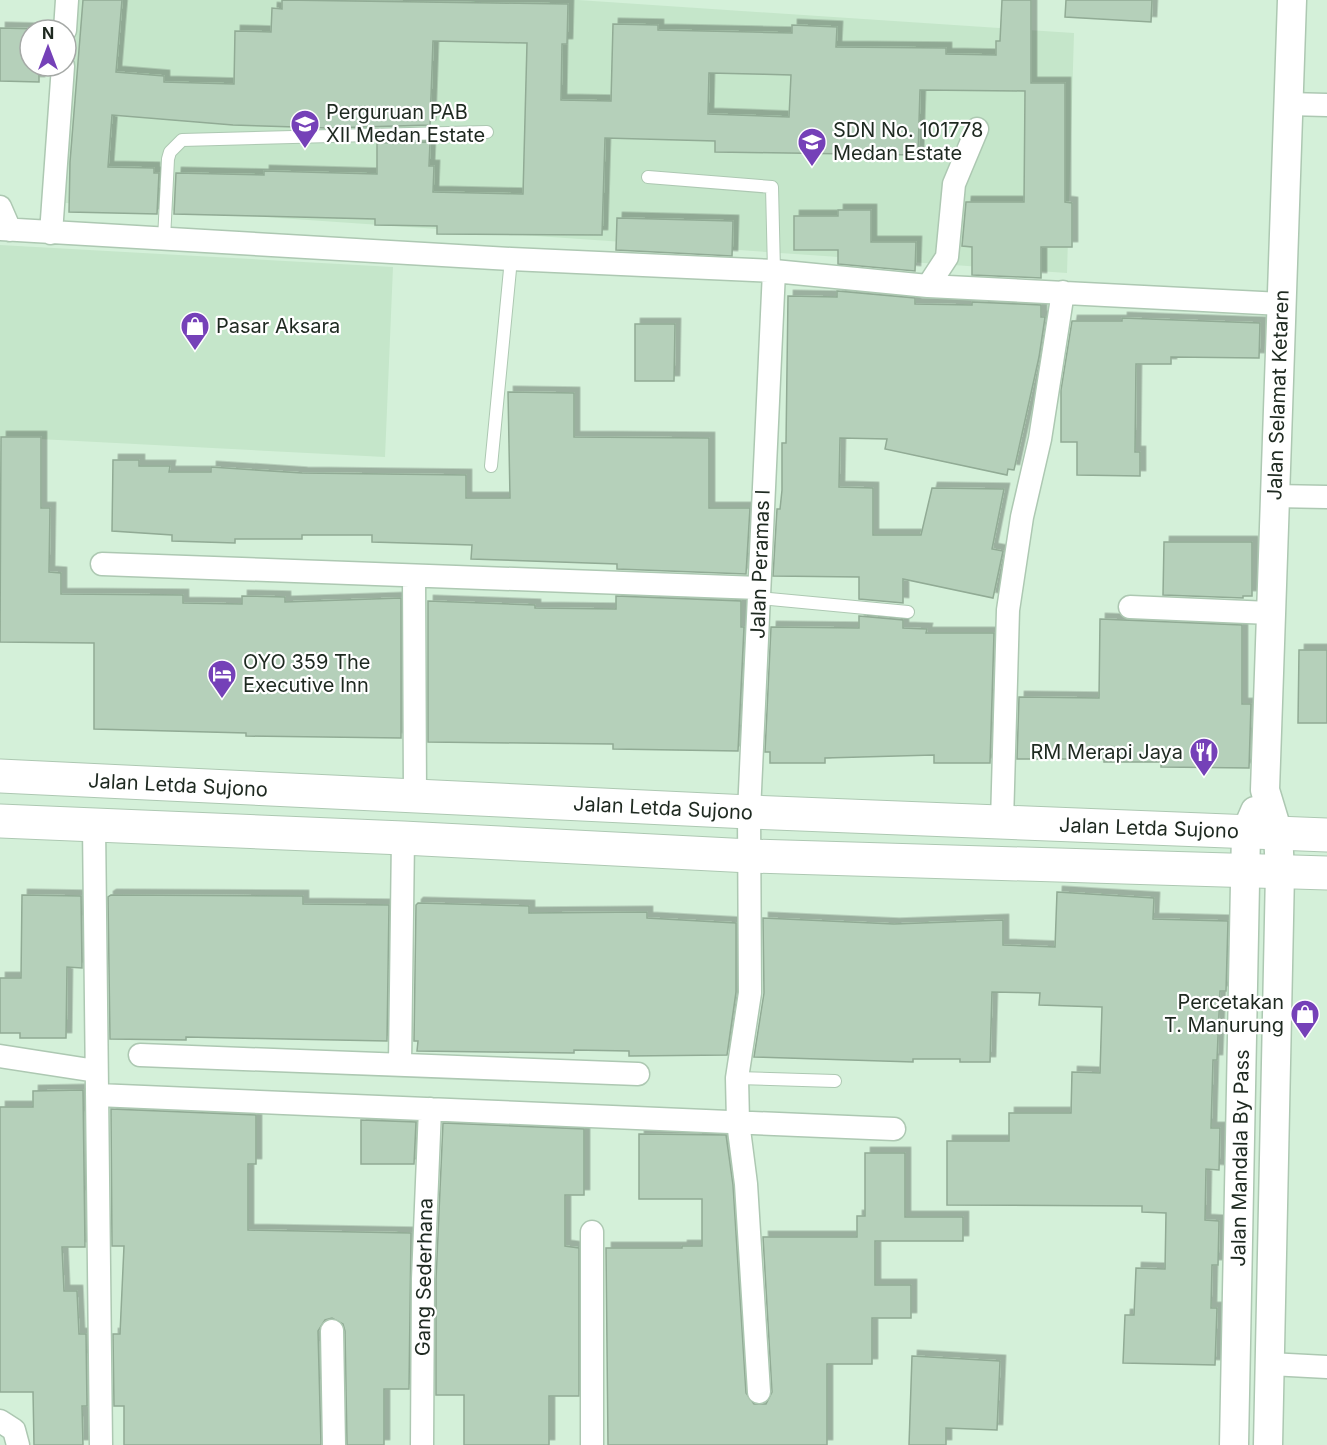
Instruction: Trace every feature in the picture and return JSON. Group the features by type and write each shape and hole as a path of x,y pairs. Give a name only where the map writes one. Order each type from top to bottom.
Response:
{"highway":[{"name":"Jalan Letda Sujono","path":"0,776 749,812 1327,835"},
{"name":"Jalan Letda Sujono","path":"0,820 750,856 1327,873"}],"street":[{"path":"66,18 67,0"},
{"name":"Jalan Selamat Ketaren","path":"1280,872 1278,833 1265,790 1292,0"},
{"path":"51,233 62,78"},
{"path":"1288,104 1327,105"},
{"path":"928,286 947,257 954,184 976,129"},
{"path":"0,207 5,230 511,259 774,271 928,286 1282,304"},
{"name":"Jalan Peramas I","path":"759,1392 746,1184 738,1122 737,1078 750,993 749,812 774,271"},
{"path":"1002,822 1008,610 1022,517 1040,439 1063,292"},
{"path":"1274,496 1327,497"},
{"path":"102,564 759,593"},
{"path":"414,576 415,796"},
{"path":"1130,607 1270,613"},
{"name":"Jalan Selamat Ketaren","path":"1245,871 1246,832 1265,790"},
{"path":"94,825 101,1445"},
{"path":"400,1064 403,838"},
{"name":"Jalan Mandala By Pass","path":"1234,1445 1245,871"},
{"name":"Jalan Mandala By Pass","path":"1268,1445 1280,872"},
{"path":"140,1055 638,1074"},
{"path":"0,1056 96,1071"},
{"path":"97,1095 894,1129"},
{"name":"Gang Sederhana","path":"422,1445 423,1279 429,1109"},
{"path":"592,1232 592,1445"},
{"path":"332,1331 334,1445"},
{"path":"1269,1364 1327,1367"},
{"path":"0,1421 14,1430 18,1445"}],"lane":[{"path":"164,239 168,159 170,152 182,140 487,132"},
{"path":"648,177 772,187 774,271"},
{"path":"491,466 511,259"},
{"path":"759,593 908,612"},
{"path":"737,1078 836,1081"}],"shaded area":[{"path":"68,0 578,0 1074,33 1067,273 52,202 65,78 78,78 78,18 67,18"},
{"name":"Pasar Aksara","path":"0,245 393,267 385,457 0,437"}],"building":[{"path":"83,0 122,0 116,72 164,76 164,82 234,84 235,31 271,32 272,8 282,9 282,0 568,4 567,44 562,44 561,100 611,101 613,24 658,25 658,30 792,33 792,25 837,27 836,47 946,48 946,54 996,55 996,41 1000,41 1002,0 1031,0 1031,83 1065,83 1065,202 1072,203 1072,247 1041,247 1041,278 972,275 972,247 962,246 966,202 1024,202 1025,91 920,90 918,155 715,152 715,141 605,138 602,235 437,234 437,226 375,225 375,219 174,214 176,173 264,175 264,171 377,174 377,143 430,142 429,166 434,166 433,192 523,194 527,43 433,41 430,125 328,128 233,125 112,115 108,167 154,168 154,173 159,173 157,214 69,212 70,162","holes":["709,73 791,75 789,117 708,114"]},
{"path":"1066,0 1152,0 1151,22 1065,17"},
{"path":"0,28 18,28 18,78 39,78 39,82 0,81"},
{"path":"838,210 871,210 871,242 916,242 915,271 838,264 838,250 794,250 794,216 838,216"},
{"path":"617,218 733,221 732,256 616,250"},
{"path":"837,291 915,298 915,304 972,305 972,302 1041,305 1041,317 1045,317 1039,357 1014,470 1008,469 1007,475 885,449 887,439 840,438 839,487 873,488 873,535 921,535 932,488 1004,489 992,549 1003,551 993,598 903,579 903,603 859,599 859,577 773,576 777,509 780,509 782,490 782,443 786,443 788,296 837,297"},
{"path":"1122,318 1260,323 1259,358 1171,357 1171,364 1136,364 1135,452 1140,452 1140,476 1077,475 1077,442 1061,442 1061,390 1072,321 1122,321"},
{"path":"635,324 675,324 674,381 635,381"},
{"path":"508,392 574,393 574,437 709,438 709,508 750,508 746,574 617,569 617,564 471,559 472,545 372,542 372,535 302,535 302,539 235,539 235,543 172,541 172,535 112,531 113,460 139,460 139,466 170,466 169,472 211,472 211,467 302,473 466,475 466,498 510,498"},
{"path":"1,437 41,437 41,508 50,508 49,572 61,573 61,594 183,595 183,603 242,604 242,596 285,597 285,602 401,598 401,738 246,736 246,733 94,729 94,643 0,642"},
{"path":"1164,542 1252,542 1252,596 1243,596 1243,598 1163,595"},
{"path":"616,596 741,601 741,627 744,627 738,751 613,749 613,744 428,742 428,601 535,605 535,608 616,609"},
{"path":"859,616 903,620 903,628 927,629 926,633 994,633 990,763 934,763 934,755 825,758 825,763 770,763 770,752 765,752 771,627 859,628"},
{"path":"1100,619 1242,625 1242,704 1251,704 1249,768 1161,767 1161,762 1104,762 1104,759 1017,759 1019,697 1099,698"},
{"path":"1299,650 1327,650 1327,723 1298,723"},
{"path":"1057,892 1154,898 1153,919 1228,921 1226,991 1220,991 1217,1060 1213,1060 1211,1128 1220,1128 1219,1170 1206,1169 1205,1220 1219,1221 1218,1265 1212,1265 1211,1308 1217,1308 1215,1365 1123,1363 1125,1315 1134,1315 1136,1268 1165,1269 1166,1213 1142,1212 1142,1206 947,1205 947,1141 1009,1141 1009,1113 1071,1113 1072,1072 1100,1073 1102,1007 1039,1005 1040,993 992,992 990,1062 960,1062 960,1059 913,1059 913,1062 754,1057 764,993 763,918 894,924 1003,920 1003,945 1055,947"},
{"path":"22,895 81,896 82,968 67,967 66,1038 20,1038 20,1033 0,1033 0,978 21,978"},
{"path":"111,895 303,896 303,904 389,905 387,1041 186,1037 186,1040 110,1039 108,897"},
{"path":"418,903 529,906 529,913 647,912 647,918 736,923 736,992 727,1055 629,1056 629,1051 574,1050 574,1053 417,1051 418,1041 414,1041 416,905"},
{"path":"83,1090 85,1247 62,1247 64,1291 77,1291 79,1334 86,1334 87,1406 82,1406 83,1445 34,1445 33,1392 0,1392 0,1107 33,1107 33,1091"},
{"path":"111,1109 256,1115 256,1164 248,1164 248,1230 411,1233 409,1389 384,1389 384,1445 347,1445 345,1331 343,1324 332,1318 325,1320 318,1331 321,1445 124,1445 124,1406 114,1406 113,1334 120,1334 124,1246 112,1246"},
{"path":"361,1120 416,1122 414,1164 361,1164"},
{"path":"443,1123 584,1129 584,1195 565,1195 565,1246 579,1248 579,1396 549,1396 549,1445 464,1445 464,1395 436,1395 436,1279"},
{"path":"639,1134 726,1135 733,1185 746,1393 754,1404 766,1404 772,1392 763,1237 857,1237 857,1216 865,1216 865,1153 905,1153 905,1217 963,1217 963,1241 875,1241 875,1285 911,1285 911,1318 872,1318 872,1364 827,1364 827,1445 608,1445 606,1248 702,1246 702,1199 639,1199"},
{"path":"912,1356 1000,1361 997,1430 946,1428 946,1445 909,1445"}],"place":[{"name":"Perguruan PAB XII Medan Estate","path":"305,150"},
{"name":"SDN No. 101778 Medan Estate","path":"812,168"},
{"name":"Pasar Aksara","path":"195,352"},
{"name":"OYO 359 The Executive Inn","path":"222,700"},
{"name":"RM Merapi Jaya","path":"1204,778"},
{"name":"Percetakan T. Manurung","path":"1305,1040"}]}
